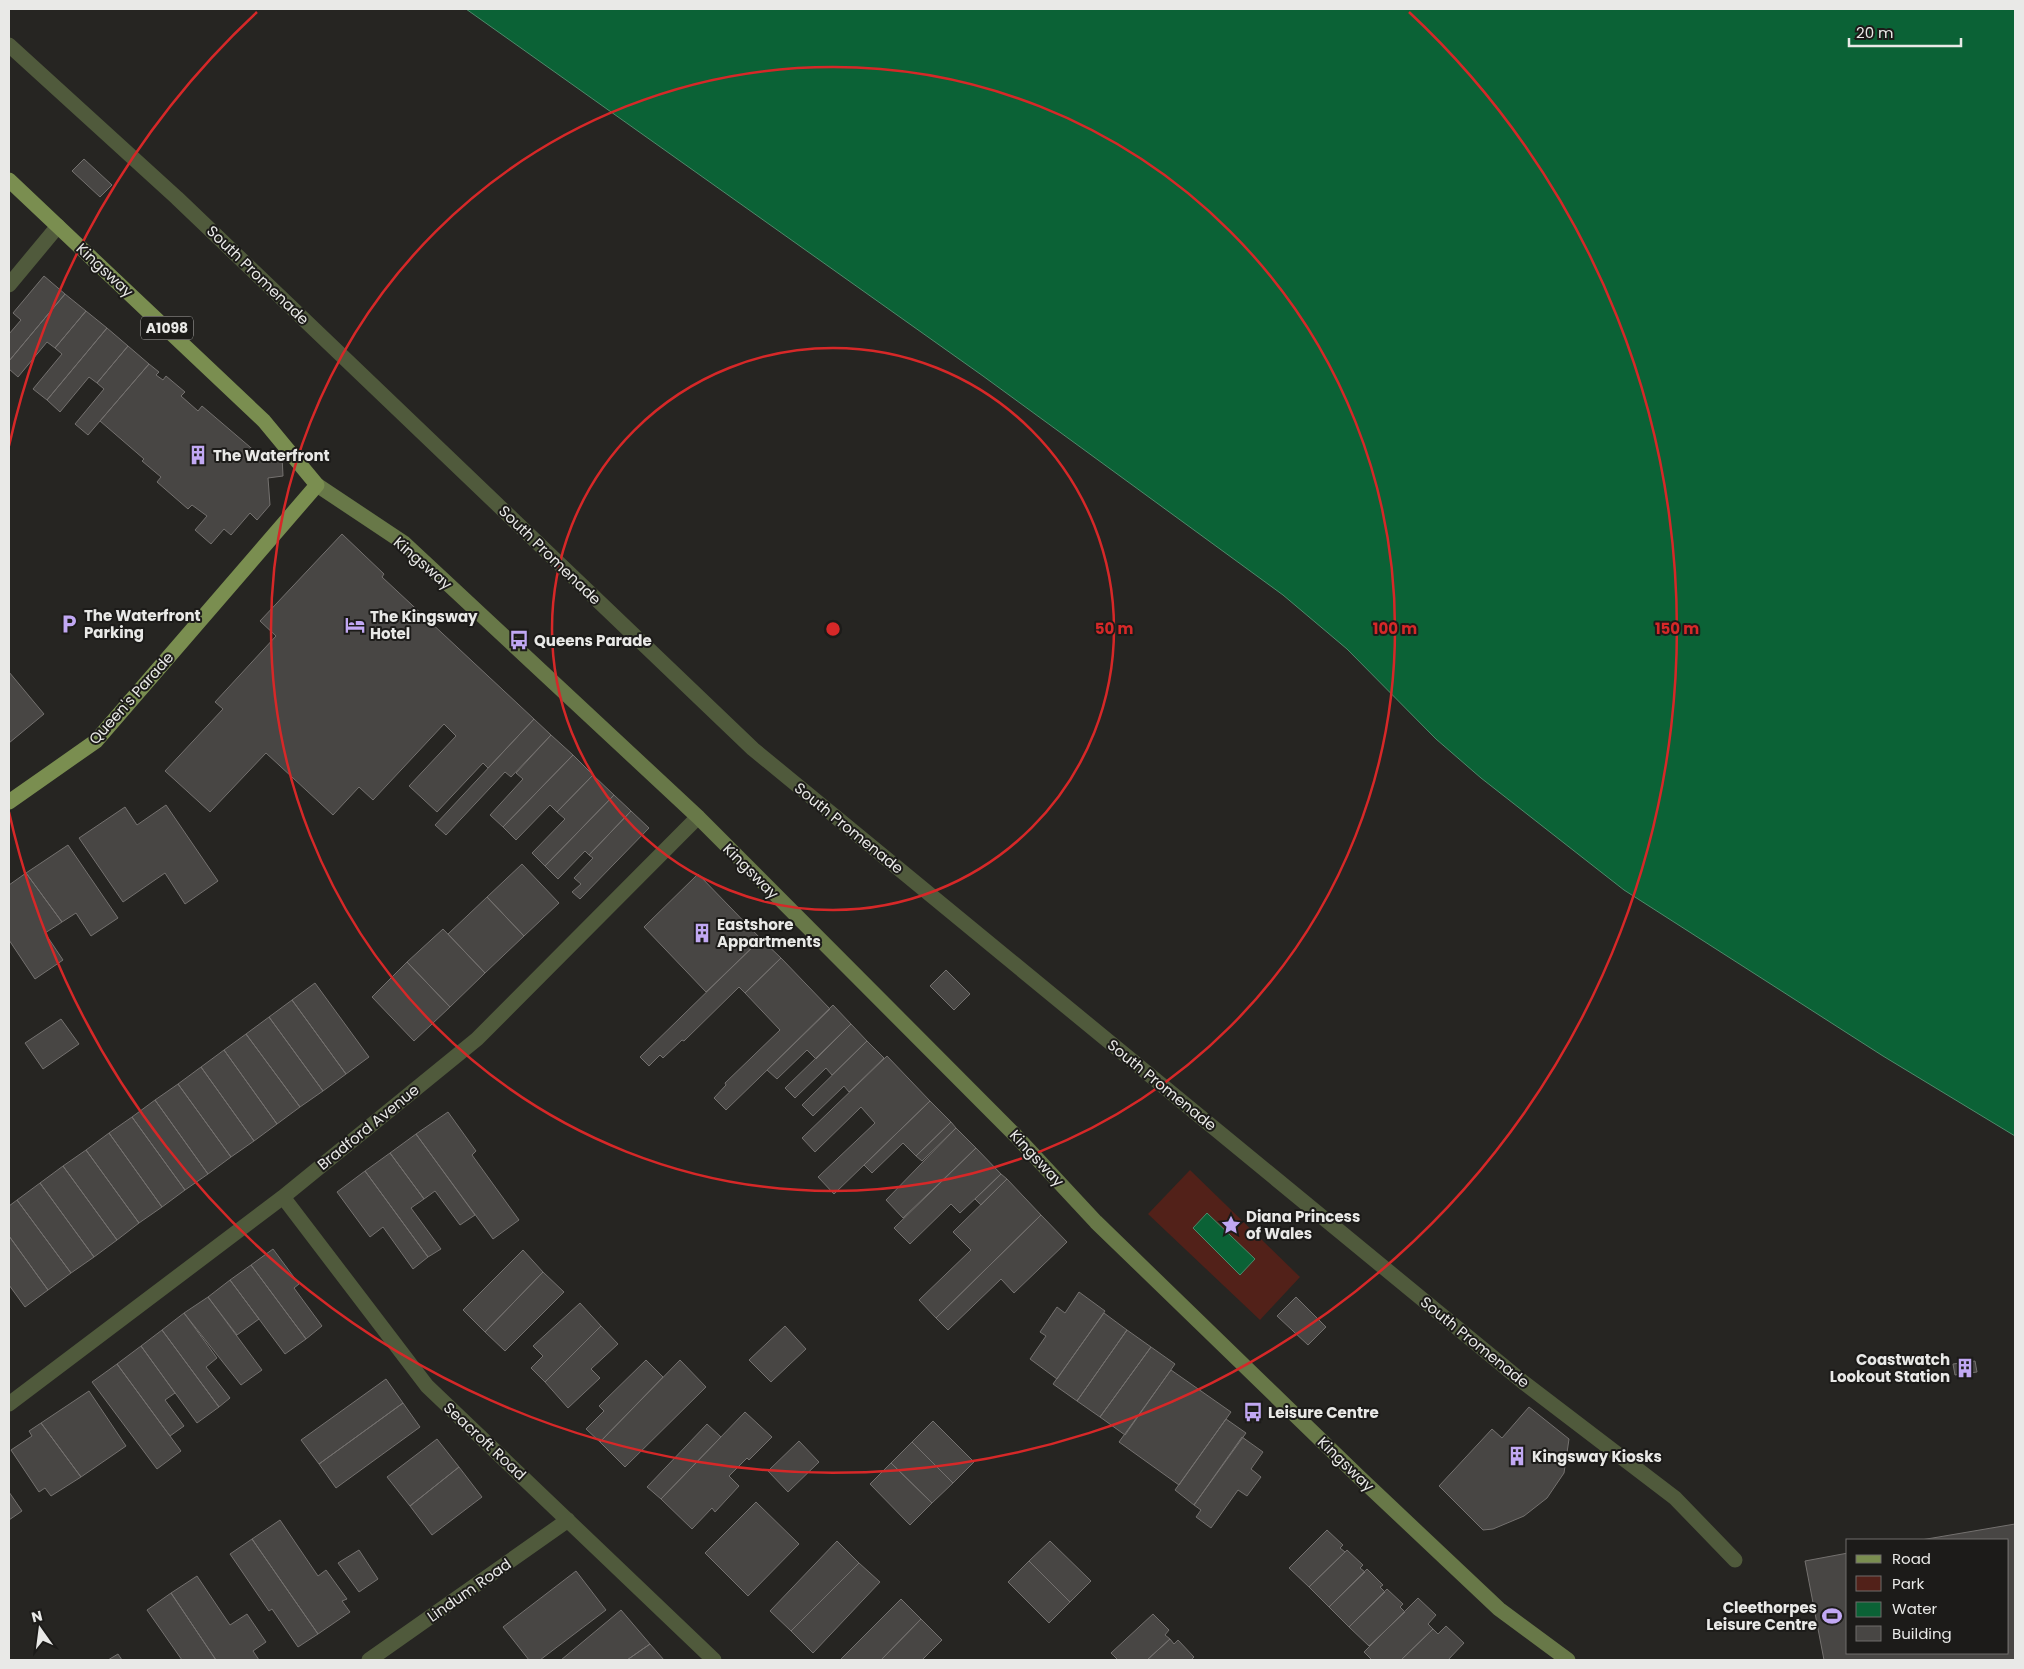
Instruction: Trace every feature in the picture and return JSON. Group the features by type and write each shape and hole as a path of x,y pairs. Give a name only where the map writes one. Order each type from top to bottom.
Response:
{"main road":[{"name":"Kingsway","path":"9,180 264,421 317,485"},
{"name":"Queen's Parade","path":"9,802 96,741 317,485"}],"street":[{"name":"South Promenade","path":"9,45 178,198 753,749 1523,1382 1675,1498 1735,1560"},
{"path":"9,285 58,226"},
{"name":"Kingsway","path":"317,485 404,543 698,817 1017,1137 1096,1222 1350,1469 1499,1609 1568,1660"},
{"name":"Bradford Avenue","path":"9,1404 283,1197 477,1039 698,817"},
{"name":"Seacroft Road","path":"283,1197 427,1386 714,1660"},
{"name":"Lindum Road","path":"369,1660 568,1520"}],"green space":[{"path":"1190,1170 1300,1277 1260,1320 1148,1214"}],"water":[{"path":"466,9 2015,9 2015,1136 1883,1056 1624,890 1481,778 1436,739 1347,649 1283,595 983,376"},
{"path":"1207,1213 1255,1259 1240,1275 1193,1228"}],"building":[{"path":"84,159 112,185 100,197 72,171"},
{"path":"44,276 65,294 9,361 9,334 21,320 13,313"},
{"path":"65,294 86,311 55,348 47,342 18,377 9,369 9,361"},
{"path":"86,311 107,328 47,400 33,389 62,354 55,348"},
{"path":"107,328 128,346 97,383 89,377 60,412 47,400"},
{"path":"128,346 149,364 88,435 75,424 104,389 97,383"},
{"name":"The Waterfront","path":"149,364 159,372 156,375 163,380 166,376 185,392 181,396 198,411 202,406 257,453 253,458 258,462 261,458 282,456 283,476 268,478 270,505 257,520 250,513 231,535 224,529 211,544 195,530 207,516 192,505 188,509 157,482 161,477 142,461 144,459 100,421"},
{"path":"342,534 384,574 382,577 534,719 488,768 483,763 437,812 409,786 456,736 444,724 373,800 359,787 333,815 266,753 210,812 165,771 223,709 215,702 276,636 260,621"},
{"path":"9,672 44,714 9,743"},
{"path":"534,719 551,735 511,777 505,772 446,835 435,825"},
{"path":"551,735 573,755 503,827 490,815 523,779 516,773"},
{"path":"573,755 593,775 557,812 550,805 516,840 503,827"},
{"path":"593,775 614,795 545,866 532,853 565,819 557,812"},
{"path":"614,795 631,811 589,855 585,851 558,879 545,866"},
{"path":"166,805 218,881 185,904 165,873 123,902 79,838 125,807 137,825"},
{"path":"631,811 649,828 580,899 572,892 581,884 574,878 593,858 589,855"},
{"path":"68,845 118,918 91,936 76,913 62,922 26,873"},
{"path":"522,864 559,903 524,936 487,897"},
{"path":"26,873 62,922 45,933 63,960 35,979 9,940 9,885"},
{"name":"Eastshore Appartments","path":"698,874 761,939 706,992 644,927"},
{"path":"487,897 524,936 485,973 448,934"},
{"path":"443,929 485,973 450,1007 407,962"},
{"path":"761,939 781,958 745,993 739,987 684,1041 682,1040 663,1058 660,1055 649,1066 640,1057"},
{"path":"781,958 830,1009 726,1110 714,1098 726,1085 725,1083 780,1030 745,993"},
{"path":"407,962 450,1007 414,1041 372,997"},
{"path":"946,970 970,994 954,1010 930,986"},
{"path":"315,983 369,1057 346,1074 292,1000"},
{"path":"292,1000 346,1074 323,1091 269,1017"},
{"path":"833,1005 851,1024 816,1059 807,1050 777,1079 767,1070"},
{"path":"269,1017 323,1091 300,1107 246,1034"},
{"path":"61,1019 79,1044 43,1069 25,1043"},
{"path":"851,1024 867,1041 832,1075 826,1068 795,1098 785,1088"},
{"path":"246,1034 300,1107 277,1124 224,1050"},
{"path":"867,1041 884,1058 849,1092 844,1086 813,1116 802,1105"},
{"path":"224,1050 277,1124 254,1141 201,1067"},
{"path":"887,1056 930,1101 834,1194 818,1177 875,1123 861,1107 815,1152 802,1138"},
{"path":"201,1067 254,1141 231,1157 178,1084"},
{"path":"178,1084 231,1157 208,1174 155,1100"},
{"path":"155,1100 208,1174 185,1190 132,1117"},
{"path":"930,1101 951,1122 916,1156 903,1143 872,1173 864,1165"},
{"path":"448,1112 476,1151 472,1155 519,1220 493,1239 416,1134"},
{"path":"132,1117 185,1190 162,1207 109,1133"},
{"path":"951,1122 956,1128 922,1161 916,1156"},
{"path":"956,1128 976,1148 903,1218 886,1200"},
{"path":"109,1133 162,1207 139,1223 86,1150"},
{"path":"416,1134 475,1215 460,1225 435,1191 424,1199 390,1153"},
{"path":"976,1148 1001,1174 960,1213 951,1204 910,1244 894,1228"},
{"path":"86,1150 139,1223 117,1240 63,1166"},
{"path":"390,1153 424,1199 411,1208 441,1249 428,1257 365,1171"},
{"path":"63,1166 117,1240 94,1257 40,1183"},
{"path":"365,1171 428,1257 413,1269 383,1227 370,1237 337,1192"},
{"path":"1001,1174 1007,1179 981,1205 975,1199"},
{"path":"1007,1179 1041,1215 936,1318 919,1300 971,1250 953,1232"},
{"path":"40,1183 94,1257 71,1273 17,1200"},
{"path":"17,1200 71,1273 48,1290 9,1236 9,1206"},
{"path":"1041,1215 1067,1242 1014,1293 1001,1279 948,1330 936,1318"},
{"path":"9,1236 48,1290 25,1307 9,1285"},
{"path":"273,1249 299,1284 294,1288 322,1326 306,1339 251,1265"},
{"path":"523,1250 543,1272 485,1332 463,1310"},
{"path":"251,1265 306,1339 285,1354 230,1280"},
{"path":"543,1272 564,1292 505,1351 485,1332"},
{"path":"230,1280 259,1319 237,1335 208,1297"},
{"path":"1079,1292 1105,1311 1057,1379 1030,1359 1046,1336 1040,1332 1057,1307 1065,1313"},
{"path":"208,1297 262,1370 241,1385 184,1313"},
{"path":"1296,1297 1326,1327 1308,1345 1277,1316"},
{"path":"580,1303 601,1326 545,1382 531,1368 543,1356 533,1346"},
{"path":"184,1313 217,1358 206,1367 230,1398 219,1407 162,1330"},
{"path":"1104,1313 1127,1330 1077,1401 1053,1384"},
{"path":"601,1326 618,1344 591,1369 600,1378 568,1408 545,1382"},
{"path":"785,1326 806,1349 771,1382 749,1360"},
{"path":"162,1330 219,1407 197,1423 141,1346"},
{"path":"1127,1330 1151,1347 1100,1417 1077,1401"},
{"path":"141,1346 175,1393 165,1400 184,1426 170,1436 117,1364"},
{"path":"1151,1347 1175,1364 1125,1435 1100,1417"},
{"path":"646,1360 663,1377 600,1442 586,1429 604,1411 599,1406"},
{"path":"680,1360 706,1387 625,1467 600,1442"},
{"name":"Coastwatch Lookout Station","path":"1975,1361 1977,1372 1955,1375 1953,1364"},
{"path":"117,1364 181,1451 157,1469 92,1382"},
{"path":"1171,1370 1231,1412 1179,1485 1119,1442"},
{"path":"386,1379 403,1403 319,1464 301,1440"},
{"path":"89,1391 126,1446 81,1477 41,1423"},
{"path":"403,1403 420,1427 336,1488 319,1464"},
{"name":"Kingsway Kiosks","path":"1529,1407 1569,1439 1564,1473 1547,1498 1524,1516 1493,1529 1483,1530 1439,1486 1492,1429 1502,1438"},
{"path":"745,1412 772,1437 749,1460 747,1458 729,1476 739,1486 715,1512 712,1508 692,1529 661,1499"},
{"path":"1226,1419 1246,1433 1194,1505 1175,1490"},
{"path":"933,1421 974,1462 953,1483 912,1442"},
{"path":"41,1423 81,1477 51,1496 45,1488 39,1492 11,1450 32,1436 29,1431"},
{"path":"707,1424 721,1437 661,1499 647,1487"},
{"path":"1242,1437 1263,1452 1251,1469 1261,1477 1247,1496 1238,1490 1211,1528 1196,1517 1201,1510 1194,1505"},
{"path":"437,1439 459,1467 410,1506 387,1477"},
{"path":"799,1441 819,1462 788,1492 768,1471"},
{"path":"912,1442 953,1483 932,1503 891,1463"},
{"path":"891,1463 932,1503 910,1525 870,1484"},
{"path":"459,1467 482,1497 432,1535 410,1506"},
{"path":"9,1492 22,1511 9,1520"},
{"path":"756,1502 799,1544 748,1596 705,1553"},
{"path":"280,1520 318,1576 326,1570 347,1599 342,1601 350,1612 318,1634 252,1539"},
{"name":"Cleethorpes Leisure Centre","path":"2015,1524 2015,1660 1824,1660 1805,1561 1846,1553 1846,1654 2009,1654 2009,1539 1927,1539"},
{"path":"1327,1530 1343,1545 1340,1548 1345,1552 1309,1587 1289,1568"},
{"path":"252,1539 318,1634 298,1647 272,1609 269,1611 230,1554"},
{"path":"837,1541 859,1563 791,1631 770,1611"},
{"path":"1050,1541 1091,1581 1070,1602 1029,1561"},
{"path":"359,1550 378,1579 359,1592 338,1563"},
{"path":"1347,1550 1363,1565 1360,1568 1365,1572 1329,1607 1309,1587"},
{"path":"1029,1561 1070,1602 1049,1623 1008,1582"},
{"path":"859,1563 880,1582 813,1653 791,1631"},
{"path":"1367,1569 1383,1585 1380,1587 1385,1592 1349,1627 1329,1607"},
{"path":"576,1571 606,1610 540,1660 529,1660 503,1627"},
{"path":"197,1576 230,1625 247,1614 266,1642 253,1651 259,1660 216,1660 171,1593"},
{"path":"1387,1589 1403,1604 1400,1607 1405,1612 1369,1646 1349,1627"},
{"path":"171,1593 216,1660 182,1660 147,1610"},
{"path":"1418,1598 1436,1615 1428,1624 1433,1629 1401,1660 1372,1660 1364,1652"},
{"path":"901,1599 921,1619 881,1660 840,1660"},
{"path":"621,1610 650,1644 627,1660 561,1660"},
{"path":"1153,1614 1169,1630 1165,1635 1170,1639 1147,1660 1118,1660 1111,1653"},
{"path":"921,1619 942,1640 922,1660 881,1660"},
{"path":"1446,1626 1464,1643 1448,1660 1401,1660 1433,1629 1438,1634"},
{"path":"1170,1639 1174,1644 1178,1640 1194,1657 1191,1660 1147,1660"},
{"path":"650,1644 664,1660 627,1660"},
{"path":"118,1654 122,1660 108,1660"}],"place":[{"name":"The Waterfront","path":"198,455"},
{"name":"The Waterfront Parking","path":"69,624"},
{"name":"The Kingsway Hotel","path":"355,625"},
{"name":"Queens Parade","path":"519,640"},
{"name":"Eastshore Appartments","path":"702,933"},
{"name":"Diana Princess of Wales","path":"1231,1225"},
{"name":"Coastwatch Lookout Station","path":"1965,1368"},
{"name":"Leisure Centre","path":"1253,1412"},
{"name":"Kingsway Kiosks","path":"1517,1456"},
{"name":"Cleethorpes Leisure Centre","path":"1832,1616"}]}
